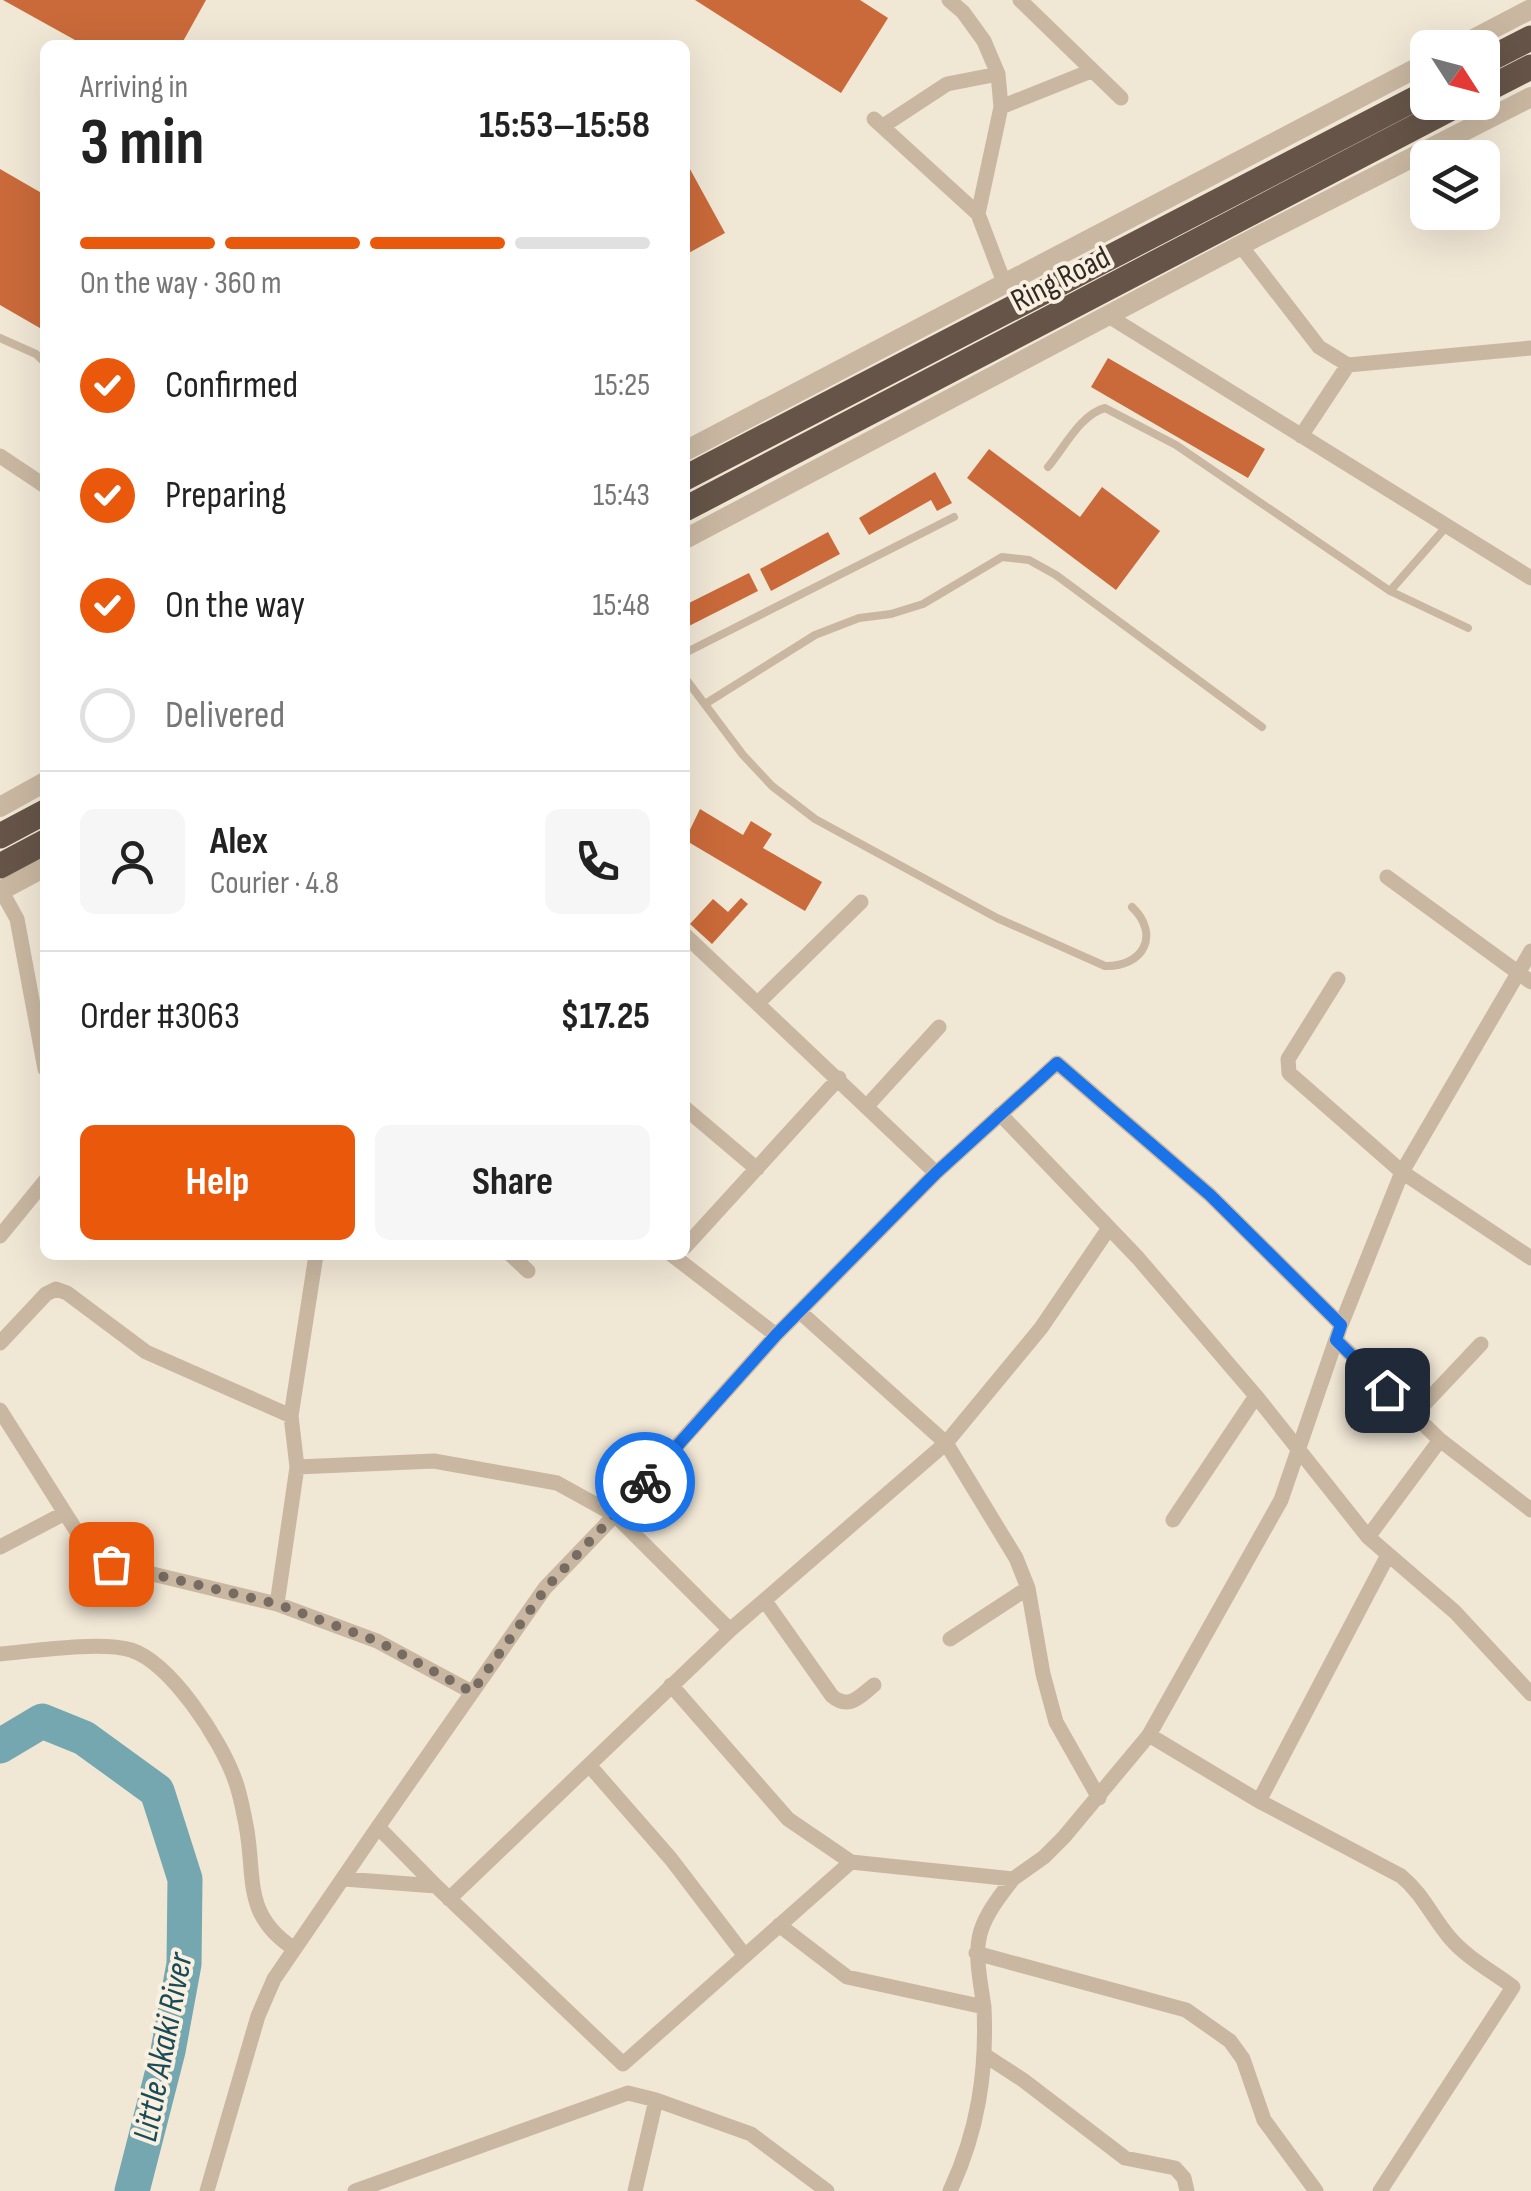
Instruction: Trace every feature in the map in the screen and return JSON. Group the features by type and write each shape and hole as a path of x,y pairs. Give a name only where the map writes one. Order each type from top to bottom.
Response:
{"highway":[{"path":"1500,54 1531,38"},
{"path":"1500,83 1531,67"},
{"name":"Ring Road","path":"690,475 1410,101"},
{"name":"Ring Road","path":"690,506 1429,120"},
{"path":"0,836 40,815"},
{"path":"0,866 40,845"}],"street":[{"path":"949,0 984,41 998,74 1001,108 978,214"},
{"path":"1020,0 1121,98"},
{"path":"1491,30 1531,9"},
{"path":"1001,108 1092,70"},
{"path":"690,448 1410,71"},
{"path":"998,74 947,84 878,122 978,214 1005,285"},
{"path":"690,536 1531,96"},
{"path":"1242,246 1319,348 1348,365 1531,348"},
{"path":"1110,317 1531,578"},
{"path":"1301,436 1348,365"},
{"path":"0,456 40,483"},
{"path":"0,807 40,785"},
{"path":"40,870 0,890 17,919 40,1042"},
{"path":"1387,877 1524,978"},
{"path":"758,1003 860,902"},
{"path":"690,940 936,1173"},
{"path":"950,2191 976,2123 986,2056 976,1953 986,1913 1013,1879 1044,1858 1099,1798 1149,1735 1281,1500 1338,1332 1402,1172 1524,978 1531,951"},
{"path":"1338,979 1288,1059 1286,1066 1295,1080 1402,1172 1531,1258"},
{"path":"867,1106 939,1026"},
{"path":"207,2191 258,2016 274,1979 546,1588 776,1335 936,1173 1045,1071 1060,1064 1210,1195 1413,1416 1531,1510"},
{"path":"690,1240 839,1078"},
{"path":"690,1112 757,1169"},
{"path":"1000,1114 1109,1228 1256,1396 1368,1537 1455,1612 1531,1694"},
{"path":"0,1236 40,1188"},
{"path":"449,1899 730,1630 946,1443 1042,1328 1109,1228"},
{"path":"277,1604 297,1467 291,1416 315,1260"},
{"path":"517,1260 528,1271"},
{"path":"684,1260 776,1335"},
{"path":"0,1343 46,1294 56,1290 67,1293 146,1352 291,1416"},
{"path":"800,1312 946,1443 1016,1558 1028,1588 1042,1674 1056,1722 1099,1798"},
{"path":"1413,1416 1480,1344"},
{"path":"1173,1520 1256,1396"},
{"path":"0,1410 91,1554 111,1564 277,1604 377,1641 472,1692"},
{"path":"1368,1537 1440,1440"},
{"path":"297,1467 434,1461 556,1483 615,1515 730,1630"},
{"path":"0,1547 65,1513"},
{"path":"1259,1802 1388,1555"},
{"path":"950,1638 1028,1588"},
{"path":"765,1601 832,1696 841,1703 850,1703 874,1685"},
{"path":"0,1654 111,1646 146,1656 166,1672 211,1733 235,1779 257,1906 264,1925 293,1948"},
{"path":"671,1686 788,1819 850,1862 1013,1879"},
{"path":"1149,1735 1259,1802 1401,1876 1418,1890 1460,1948 1514,1987"},
{"path":"589,1765 671,1859 745,1956"},
{"path":"378,1827 623,2064 628,2093"},
{"path":"623,2064 850,1862"},
{"path":"344,1879 436,1886"},
{"path":"779,1925 848,1977 984,2007"},
{"path":"976,1953 1186,2010 1211,2025 1243,2059 1264,2120 1316,2191"},
{"path":"1380,2191 1514,1987 1531,1978"},
{"path":"986,2056 1125,2158 1174,2168 1184,2178 1187,2191"},
{"path":"355,2191 628,2093 752,2134 827,2191"},
{"path":"635,2191 656,2100"}],"lane":[{"path":"0,338 40,358"},
{"path":"1048,467 1085,420 1095,410 1106,408 1176,445 1390,591 1468,628"},
{"path":"690,650 954,518"},
{"path":"1390,591 1446,527"},
{"path":"705,704 815,635 858,618 891,614 922,604 1002,556 1016,556 1056,575 1262,727"},
{"path":"690,684 742,755 772,786 814,819 997,918 1105,966 1123,966 1134,959 1148,934 1146,921 1132,907"}],"building":[{"path":"3,0 206,0 184,40 75,40"},
{"path":"695,0 860,0 888,18 841,93"},
{"path":"0,169 40,192 40,328 0,305"},
{"path":"690,169 725,233 690,252"},
{"path":"1108,358 1265,449 1248,478 1091,387"},
{"path":"989,449 1080,517 1102,487 1160,531 1116,590 967,478"},
{"path":"935,472 952,503 937,511 931,500 869,535 859,518"},
{"path":"828,532 840,554 771,591 760,569"},
{"path":"749,573 758,591 690,625 690,602"},
{"path":"700,809 743,835 751,821 772,834 763,848 822,882 805,911 690,843 690,830"},
{"path":"741,898 748,904 712,944 690,924 713,899 728,912"}],"waterway":[{"name":"Little Akaki River","path":"0,1746 42,1721 84,1738 157,1791 185,1879 184,1964 168,2051 132,2191"}],"way so far":[{"path":"111,1564 277,1604 377,1641 472,1692 546,1588 645,1482"}],"route":[{"path":"645,1482 776,1335 936,1173 1057,1063 1210,1195 1341,1325 1336,1340 1387,1390"}]}
